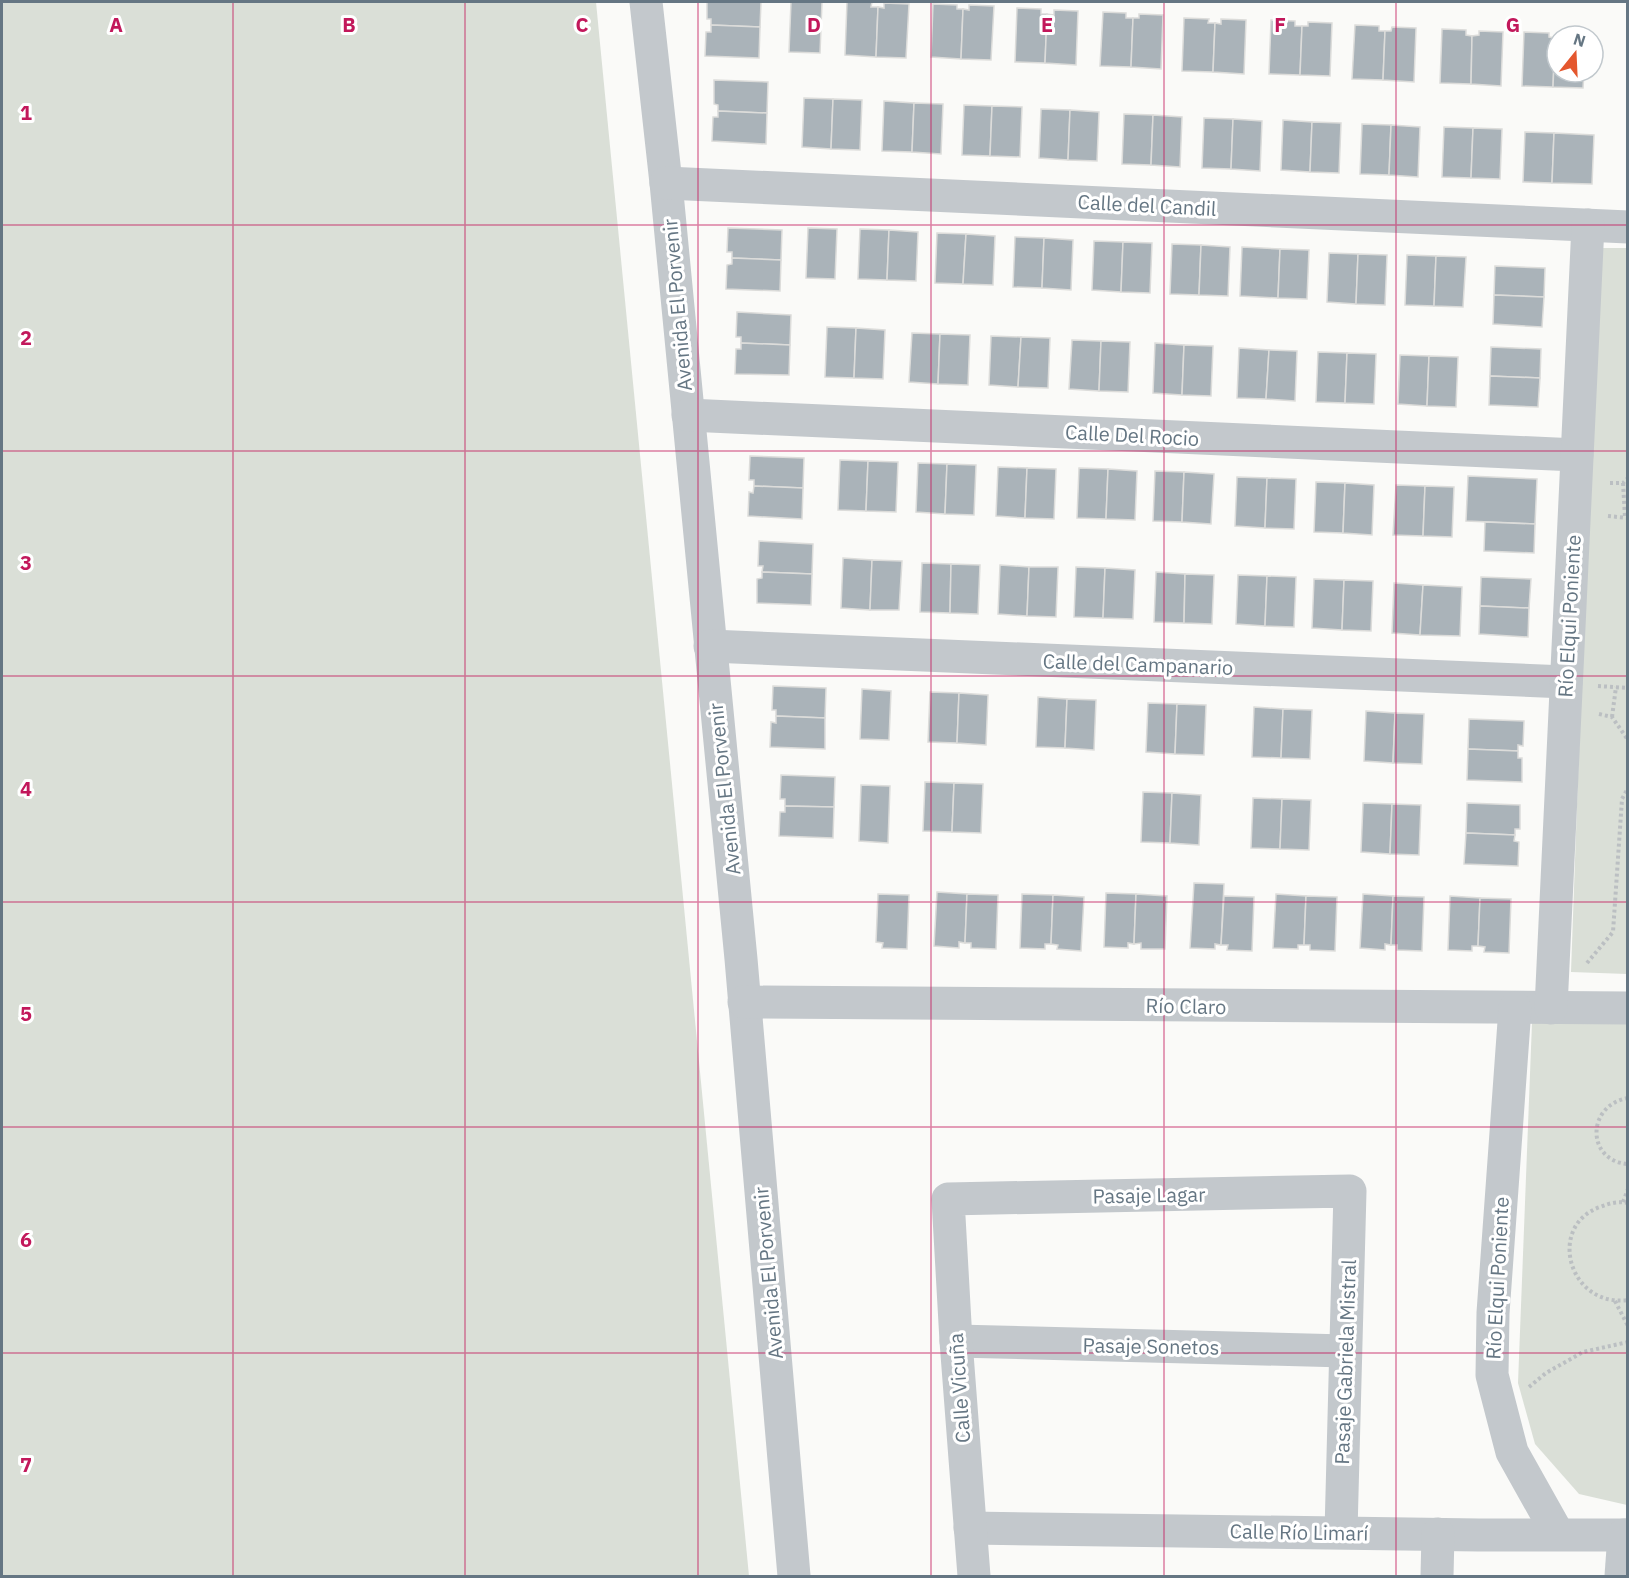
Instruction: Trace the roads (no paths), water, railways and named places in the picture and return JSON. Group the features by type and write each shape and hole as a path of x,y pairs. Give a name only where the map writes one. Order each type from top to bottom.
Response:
{"street":[{"name":"Avenida El Porvenir","path":"646,2 666,183 744,1002 794,1576"},
{"name":"Calle del Candil","path":"666,183 1628,226"},
{"name":"Río Elqui Poniente","path":"1551,1008 1579,684 1577,454 1588,225"},
{"name":"Calle Del Rocio","path":"688,415 1577,454"},
{"name":"Calle del Campanario","path":"710,646 1579,684"},
{"name":"Río Claro","path":"744,1002 1628,1008"},
{"name":"Río Elqui Poniente","path":"1515,1008 1493,1313 1492,1375 1512,1452 1558,1534"},
{"name":"Pasaje Lagar","path":"948,1199 1350,1191"},
{"name":"Pasaje Gabriela Mistral","path":"1341,1532 1350,1191"},
{"name":"Calle Vicuña","path":"948,1199 974,1576"},
{"name":"Pasaje Sonetos","path":"956,1341 1345,1351"},
{"name":"Calle Río Limarí","path":"970,1528 1626,1534"},
{"path":"1437,1576 1438,1534"},
{"path":"1621,1576 1626,1534"}]}
